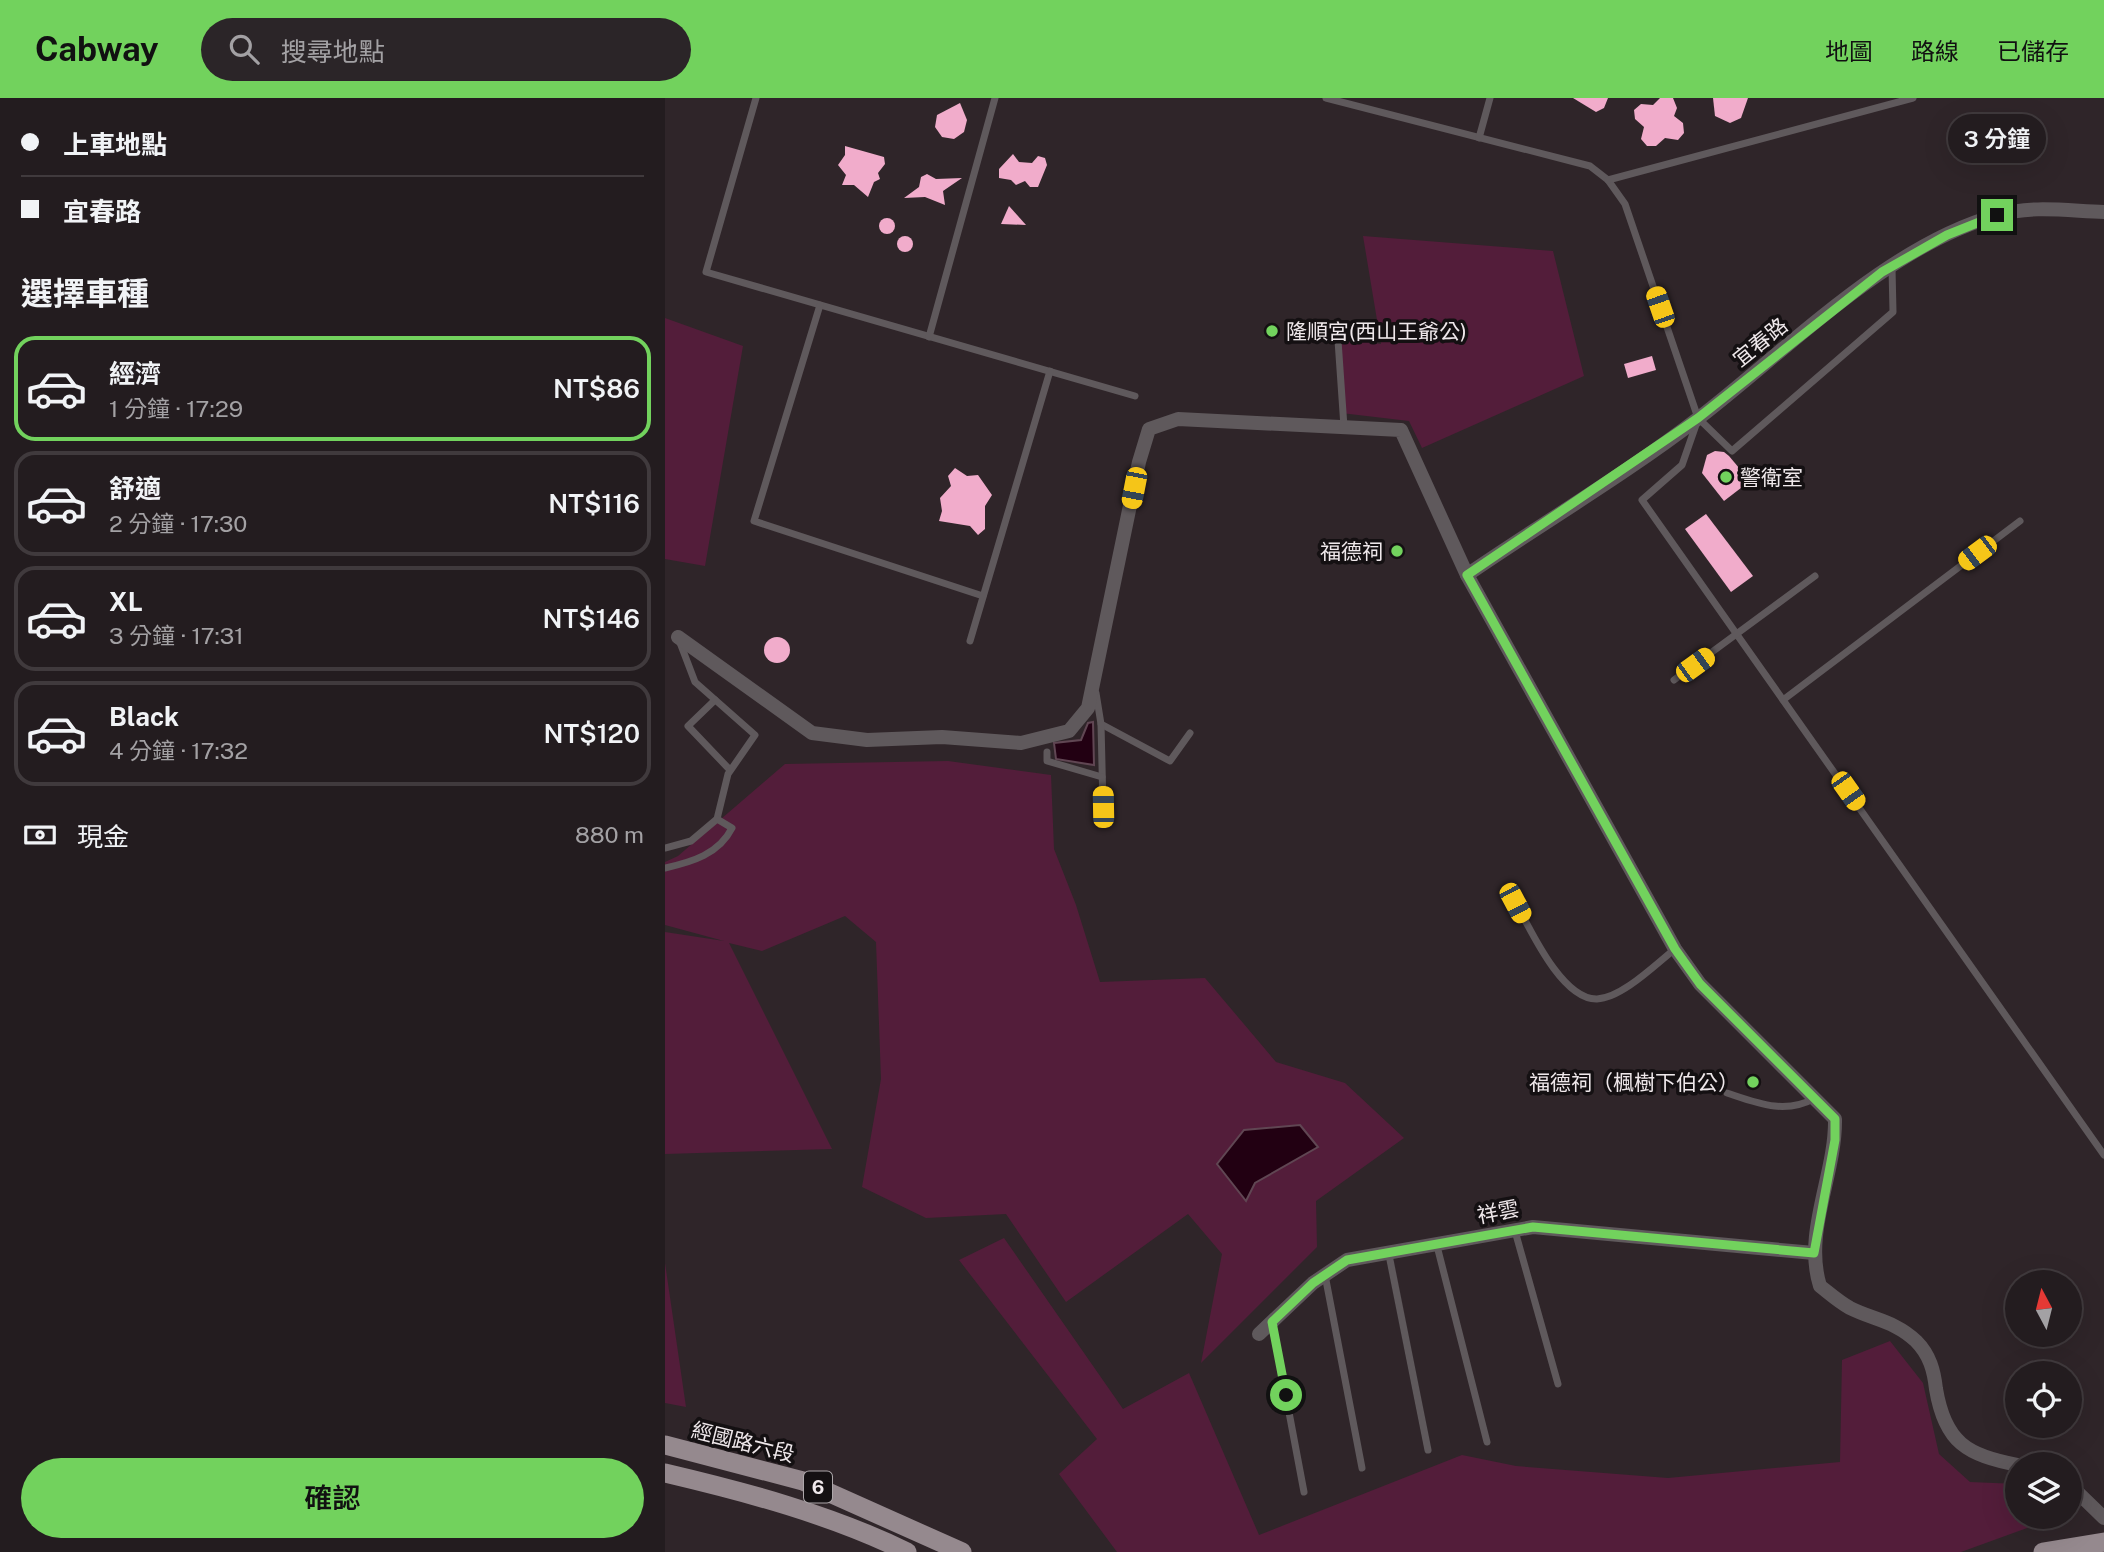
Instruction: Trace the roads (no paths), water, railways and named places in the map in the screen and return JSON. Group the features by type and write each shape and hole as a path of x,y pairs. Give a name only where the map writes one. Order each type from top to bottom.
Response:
{"main road":[{"name":"經國路六段","path":"665,1445 803,1480 933,1545 962,1552"},
{"name":"6","path":"665,1473 716,1485 871,1534 907,1552"},
{"path":"2043,1552 2104,1542"}],"street":[{"name":"宜春路","path":"1467,575 1698,418 1892,266 1947,235 1997,215 2031,209 2104,212"},
{"path":"678,637 813,733 867,740 942,737 1021,743 1069,731 1088,708 1139,463 1149,429 1178,419 1401,430 1467,575 1675,949 1700,984 1835,1119 1835,1140 1814,1253 1820,1286 1851,1309 1886,1320 1916,1341 1933,1367 1941,1416 1951,1433 1966,1448 1984,1458 2005,1462"},
{"name":"祥雲","path":"1259,1334 1325,1275 1347,1260 1389,1255 1533,1227 1814,1253"},
{"path":"2082,1497 2104,1518"}],"lane":[{"path":"756,98 706,272 1135,396"},
{"path":"929,337 995,98"},
{"path":"1326,98 1350,101 1590,166 1608,180 1625,204 1698,418 1732,452 1893,312 1892,266"},
{"path":"1479,138 1490,98"},
{"path":"1608,180 1913,98"},
{"path":"820,305 754,521 983,596"},
{"path":"1344,427 1337,326 1385,327"},
{"path":"970,641 1050,371"},
{"path":"1698,418 1682,464 1642,500 2104,1155"},
{"path":"1783,700 2019,521"},
{"path":"1674,680 1815,576"},
{"path":"665,848 691,841 717,819 730,770 755,735 695,682 678,637"},
{"path":"1094,682 1101,724 1103,807"},
{"path":"715,700 688,726 730,770"},
{"path":"1101,724 1170,761 1190,733"},
{"path":"1047,752 1047,761 1102,777"},
{"path":"665,868 695,861 725,842 732,828 717,819"},
{"path":"1515,903 1540,949 1573,990 1597,999 1625,988 1675,949"},
{"path":"1727,1093 1763,1105 1789,1108 1801,1106 1815,1098"},
{"path":"1515,1231 1558,1384"},
{"path":"1437,1246 1487,1442"},
{"path":"1389,1255 1428,1450"},
{"path":"1325,1275 1362,1468"},
{"path":"1272,1322 1304,1492"}],"place":[{"name":"隆順宮(西山王爺公)","path":"1272,331"},
{"name":"警衛室","path":"1726,477"},
{"name":"福德祠","path":"1397,551"},
{"name":"福德祠（楓樹下伯公）","path":"1753,1082"}]}
